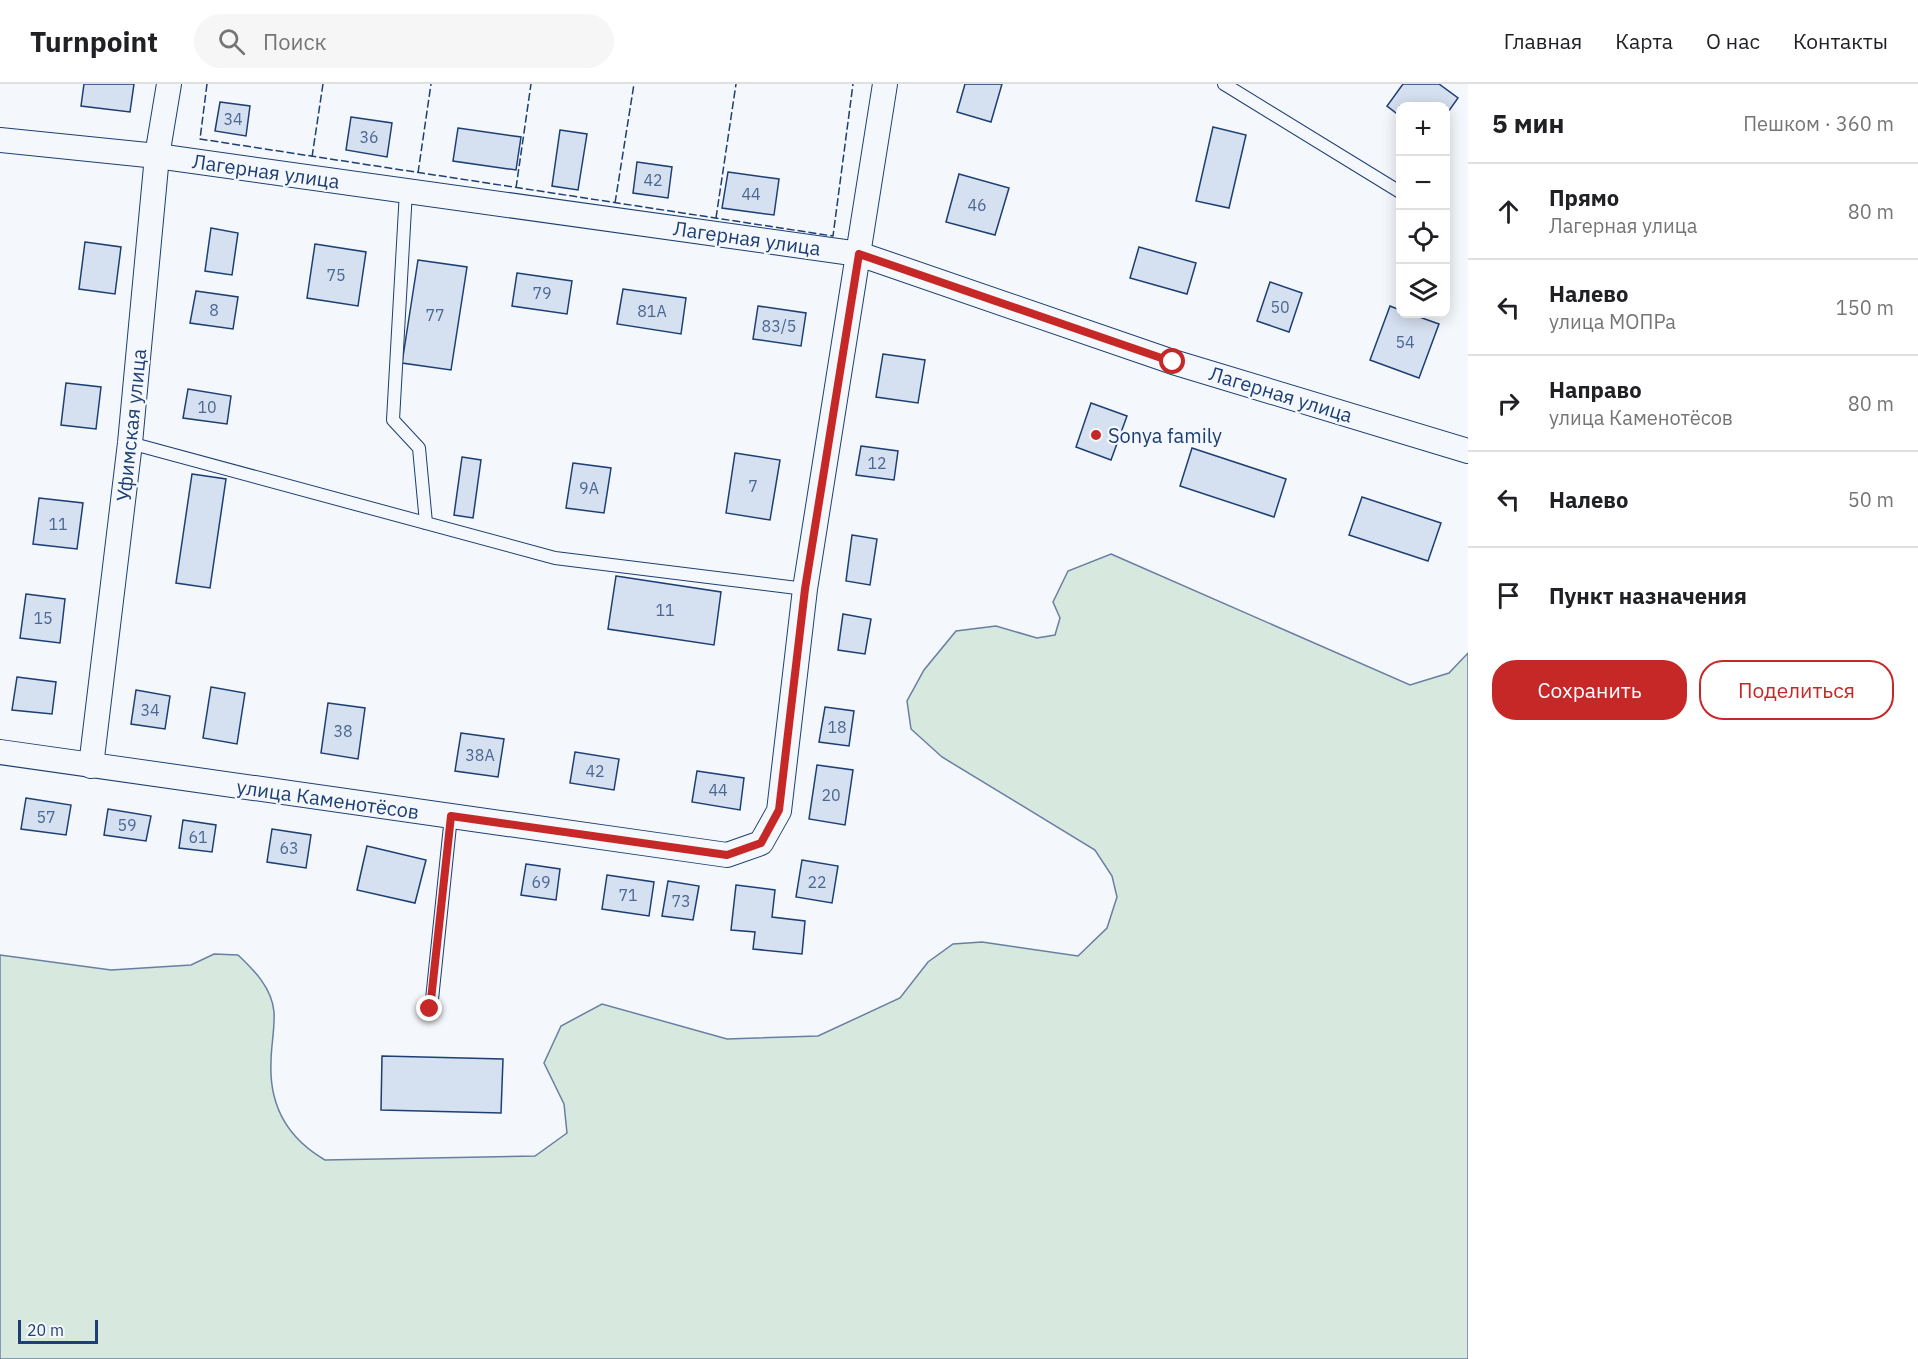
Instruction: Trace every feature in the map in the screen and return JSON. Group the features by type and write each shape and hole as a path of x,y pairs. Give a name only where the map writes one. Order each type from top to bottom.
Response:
{"street":[{"name":"Уфимская улица","path":"90,766 130,442 157,156 169,84"},
{"path":"805,589 885,84"},
{"name":"Лагерная улица","path":"0,140 157,156 859,254 1173,362 1468,451"},
{"name":"улица Каменотёсов","path":"0,752 727,855 761,843 779,810 805,589"}],"lane":[{"path":"1224,84 1396,189"},
{"path":"406,191 393,420 419,448 426,523"},
{"path":"130,442 555,558 805,589"},
{"path":"430,1009 451,816"}],"shaded area":[{"path":"1111,554 1410,685 1449,673 1468,653 1468,1359 0,1359 0,955 111,970 191,965 214,954 238,955 261,980 273,1003 271,1078 277,1107 300,1142 325,1160 535,1156 567,1133 564,1104 544,1063 561,1026 602,1004 727,1039 818,1036 900,998 928,962 953,944 982,942 1078,956 1107,928 1117,897 1112,876 1095,850 942,757 911,729 907,701 924,670 956,631 996,626 1037,638 1055,635 1060,618 1053,602 1068,571"}],"building":[{"path":"84,84 134,84 130,112 81,106"},
{"path":"965,84 1002,84 991,122 957,112"},
{"path":"1403,84 1439,84 1458,98 1450,109 1450,102 1396,102 1396,113 1387,106"},
{"path":"220,102 250,106 246,136 215,131"},
{"path":"351,117 392,123 387,157 346,150"},
{"path":"1213,127 1246,135 1229,208 1196,201"},
{"path":"458,128 521,137 516,170 453,161"},
{"path":"560,130 587,134 578,190 552,186"},
{"path":"637,162 672,167 668,198 633,193"},
{"path":"728,172 779,179 774,215 722,208"},
{"path":"959,174 1009,188 995,235 946,222"},
{"path":"211,228 238,233 232,275 205,271"},
{"path":"85,242 121,247 115,294 79,289"},
{"path":"315,244 366,252 358,306 307,298"},
{"path":"1139,247 1196,263 1187,294 1130,278"},
{"path":"418,260 467,267 451,370 402,363"},
{"path":"517,273 572,281 567,314 512,306"},
{"path":"1270,282 1302,293 1289,332 1257,321"},
{"path":"623,289 686,298 681,334 617,324"},
{"path":"196,291 238,297 233,329 190,323"},
{"path":"758,306 806,313 801,346 753,339"},
{"path":"1390,306 1396,308 1396,318 1422,318 1439,324 1419,378 1370,360"},
{"path":"883,354 925,360 918,403 876,397"},
{"path":"66,383 101,387 96,429 61,425"},
{"path":"188,389 231,396 227,424 183,418"},
{"path":"1091,403 1127,416 1111,460 1076,447"},
{"path":"861,446 898,451 894,480 856,475"},
{"path":"1192,448 1286,479 1274,517 1180,486"},
{"path":"735,453 780,460 770,520 726,513"},
{"path":"462,457 481,460 473,518 454,515"},
{"path":"573,463 611,468 604,513 566,508"},
{"path":"192,474 226,479 210,588 176,583"},
{"path":"1362,497 1441,523 1428,561 1349,535"},
{"path":"39,498 83,503 77,549 33,544"},
{"path":"852,535 877,539 870,585 846,581"},
{"path":"616,576 721,592 714,645 608,629"},
{"path":"26,594 65,599 60,643 20,638"},
{"path":"843,614 871,619 865,654 838,650"},
{"path":"17,677 56,682 52,714 12,710"},
{"path":"211,687 245,693 237,744 203,738"},
{"path":"136,690 170,696 165,729 131,724"},
{"path":"328,703 365,708 358,759 321,753"},
{"path":"825,707 854,711 849,746 819,742"},
{"path":"461,733 504,739 498,777 455,771"},
{"path":"575,752 619,759 614,790 570,783"},
{"path":"817,765 853,770 845,825 809,819"},
{"path":"697,771 744,778 740,810 692,802"},
{"path":"26,798 71,805 66,835 21,829"},
{"path":"108,809 151,816 146,841 104,835"},
{"path":"183,820 216,825 212,852 179,848"},
{"path":"272,829 311,835 306,868 267,862"},
{"path":"367,846 426,860 415,903 357,890"},
{"path":"802,860 838,866 832,903 796,897"},
{"path":"526,864 560,869 556,900 521,895"},
{"path":"607,875 654,882 649,916 602,909"},
{"path":"668,881 699,886 693,920 662,916"},
{"path":"736,885 775,890 772,917 805,921 802,954 753,949 755,932 731,930"},
{"path":"382,1056 503,1059 501,1113 381,1110"}],"fence":[{"path":"207,84 200,139 833,236 853,84"},
{"path":"312,157 323,84"},
{"path":"418,173 431,84"},
{"path":"516,188 531,84"},
{"path":"615,203 634,84"},
{"path":"716,218 736,84"}],"place":[{"name":"Sonya family","path":"1096,435"}],"route":[{"path":"430,1009 451,816 727,855 761,843 779,810 805,589 859,254 1173,362"}]}
